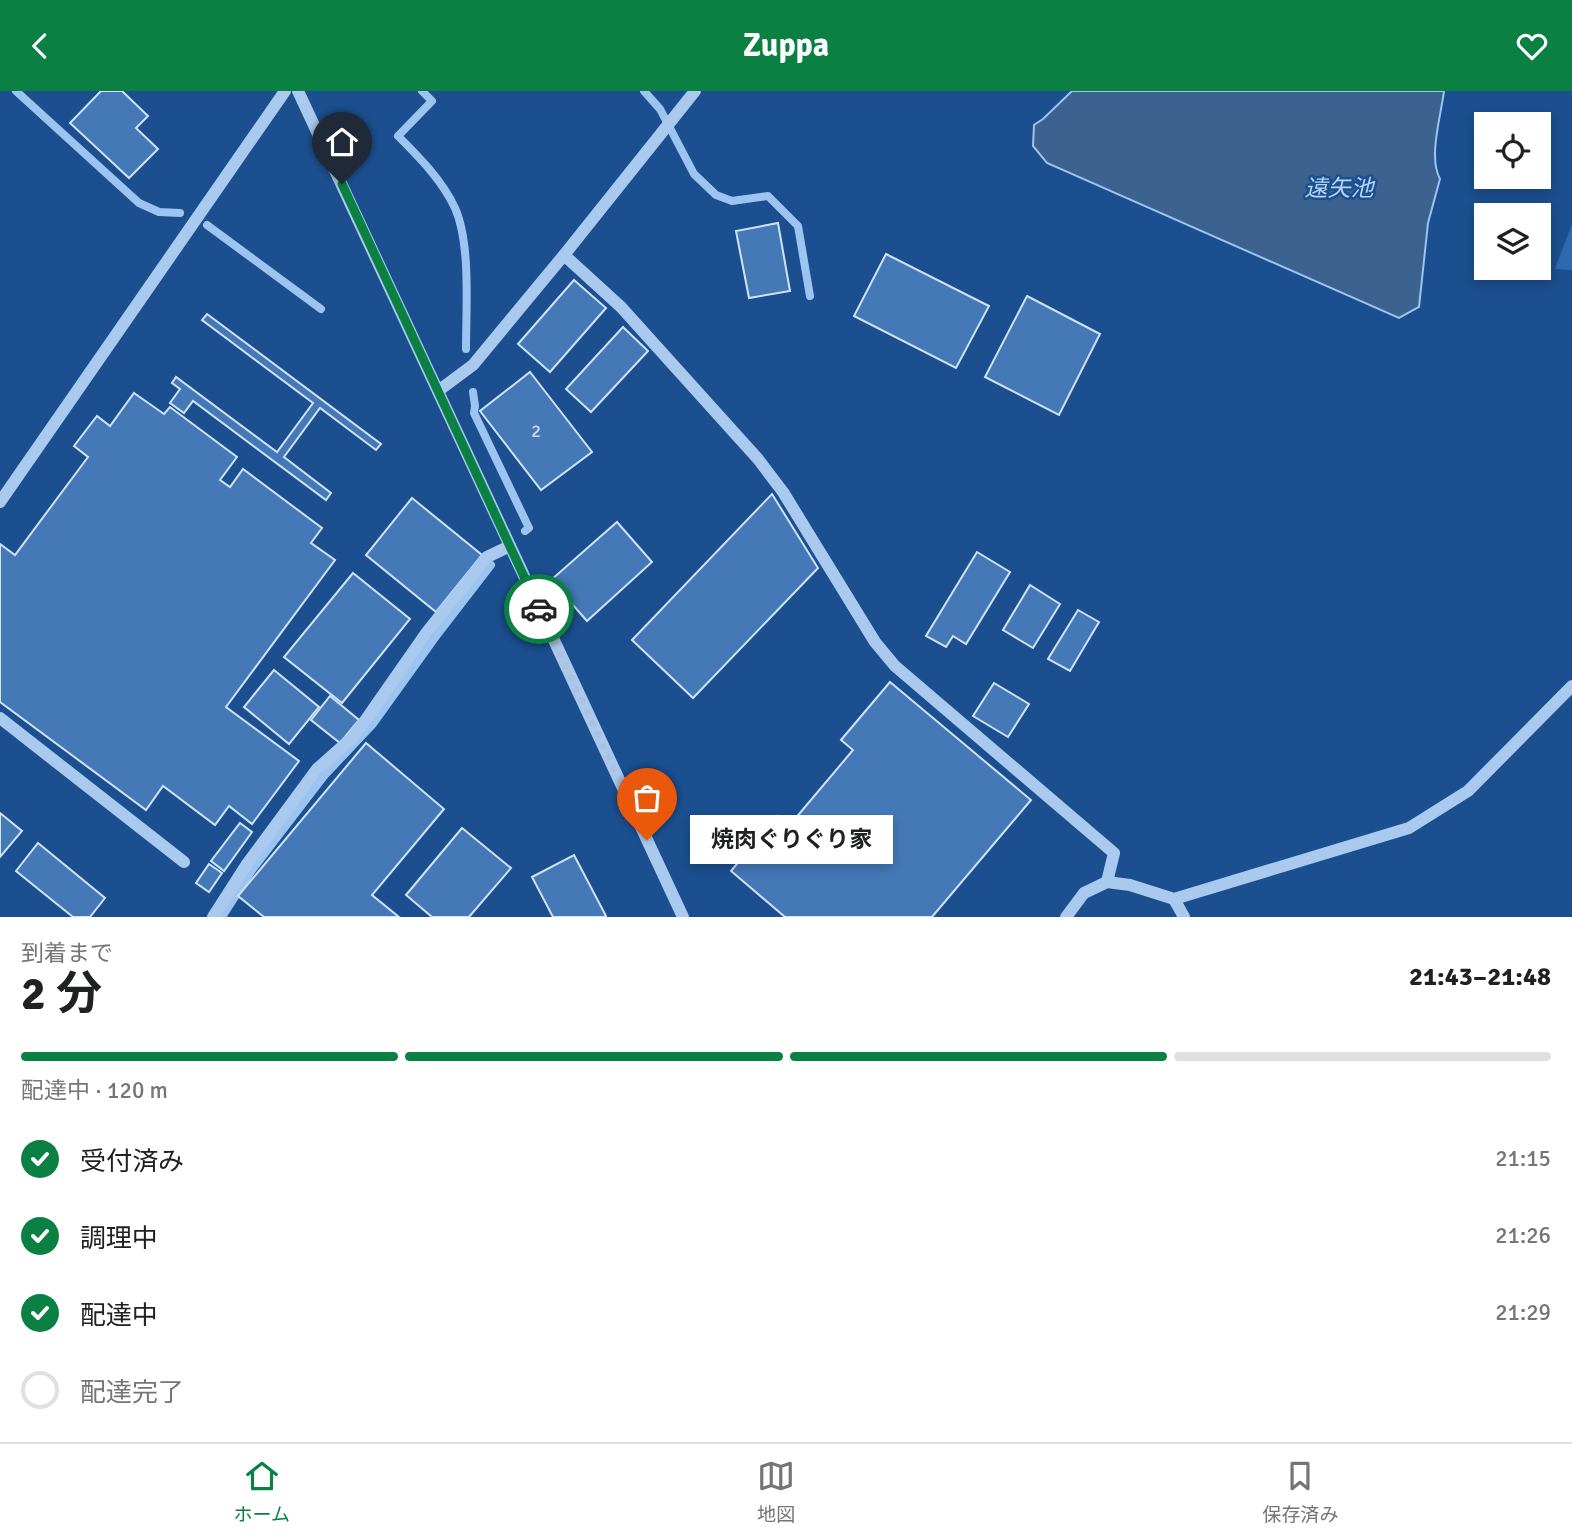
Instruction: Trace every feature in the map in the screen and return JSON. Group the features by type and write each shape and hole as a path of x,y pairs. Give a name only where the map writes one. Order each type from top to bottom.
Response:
{"street":[{"path":"0,502 285,91"},
{"path":"298,91 683,917"},
{"path":"438,391 473,365 695,91"},
{"path":"564,255 621,307 758,459 783,492 875,642 895,666 1114,853 1107,882"},
{"path":"213,917 247,864 317,769 359,728 427,632 487,557 510,546"},
{"path":"1066,917 1084,894 1107,882 1130,885 1174,898 1409,828 1468,791 1572,686"},
{"path":"0,718 184,862"},
{"path":"1174,898 1184,917"}],"shaded area":[{"path":"1572,224 1572,270 1555,269"}],"water":[{"name":"遠矢池","path":"1072,91 1444,91 1435,148 1440,179 1428,223 1419,307 1399,318 1047,163 1033,146 1034,125"}],"building":[{"path":"101,91 122,91 148,116 136,128 158,149 129,178 70,123"},
{"path":"778,223 790,291 749,298 736,231"},
{"path":"886,254 989,306 956,368 854,316"},
{"path":"574,280 606,308 550,372 518,344"},
{"path":"1027,296 1100,334 1059,415 985,377"},
{"path":"207,314 381,444 376,450 320,408 284,457 331,493 326,500 193,401 184,413 170,403 180,389 172,383 176,377 277,452 313,403 202,320"},
{"path":"623,327 648,351 591,412 566,389"},
{"path":"530,372 592,452 541,490 480,411"},
{"path":"134,393 164,414 170,407 237,457 220,480 230,487 243,469 322,528 311,543 335,560 226,707 299,761 252,824 229,806 215,825 163,786 146,810 0,702 0,544 15,555 88,457 74,446 97,416 110,426"},
{"path":"772,494 818,568 693,698 632,640"},
{"path":"412,498 482,555 436,612 366,555"},
{"path":"617,522 652,562 587,621 551,580"},
{"path":"977,552 1010,572 966,644 953,636 946,647 926,636"},
{"path":"353,573 410,619 342,703 284,657"},
{"path":"1030,585 1060,604 1033,648 1003,630"},
{"path":"1078,610 1099,622 1070,671 1048,659"},
{"path":"274,670 319,707 289,744 244,707"},
{"path":"890,682 1031,800 932,917 785,917 731,871 777,816 789,826 853,750 841,740"},
{"path":"994,683 1029,704 1008,737 973,716"},
{"path":"330,696 359,720 340,743 311,720"},
{"path":"366,743 444,809 372,895 399,917 264,917 238,896"},
{"path":"0,813 22,831 0,857"},
{"path":"240,823 252,832 224,871 211,861"},
{"path":"462,828 511,868 469,917 432,917 406,895"},
{"path":"38,843 105,898 90,917 73,917 16,871"},
{"path":"574,855 606,916 553,917 532,877"},
{"path":"209,864 222,873 209,892 196,883"}],"waterway":[{"path":"16,91 139,203 159,212 180,213"},
{"path":"422,91 432,101 398,136 437,178 455,208 460,223 467,277 466,349"},
{"path":"644,91 660,109 694,174 716,195 732,201 768,196 798,226 810,296"},
{"path":"207,225 321,309"},
{"path":"473,392 474,413 529,528 525,531"},
{"path":"222,917 252,870 324,776 373,724 491,565"}],"way so far":[{"path":"539,609 647,840"}],"place":[{"name":"焼肉ぐりぐり家","path":"647,840"}],"route":[{"path":"342,184 539,609"}]}
